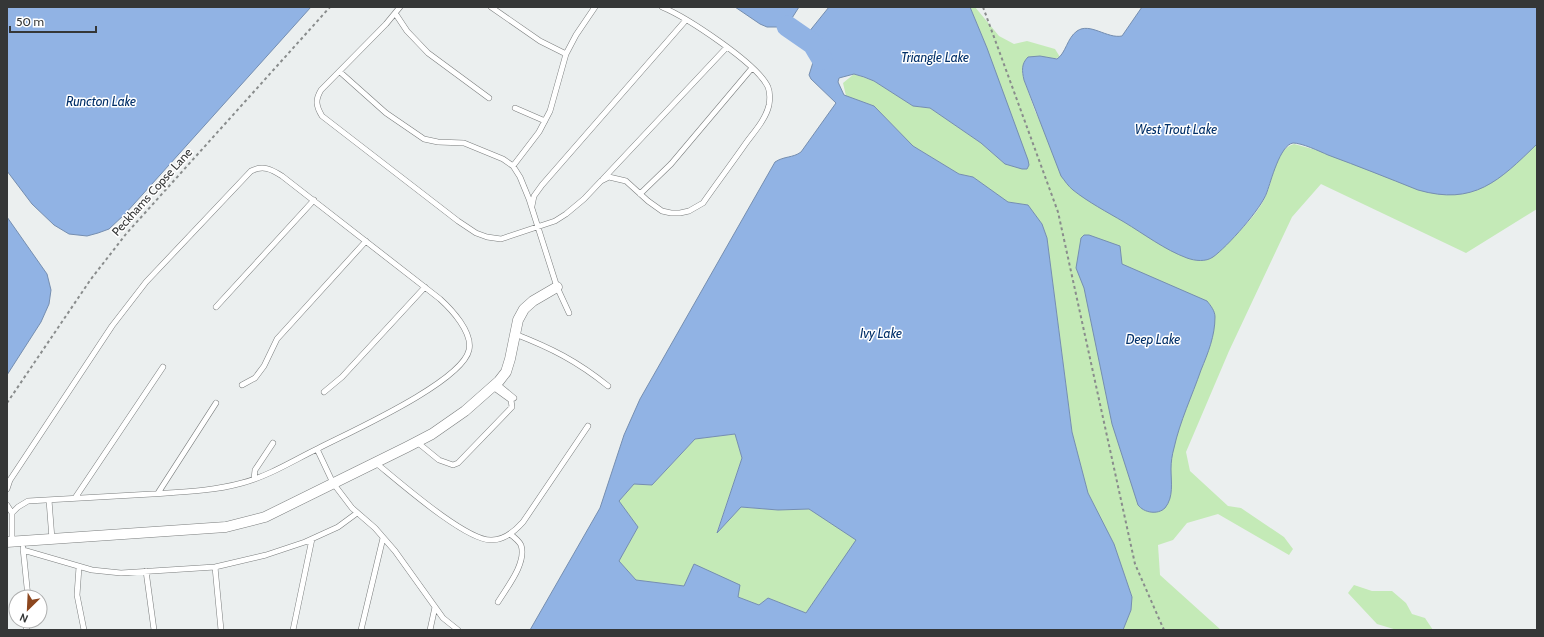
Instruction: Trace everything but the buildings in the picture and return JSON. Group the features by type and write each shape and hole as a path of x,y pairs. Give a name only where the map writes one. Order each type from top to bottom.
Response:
{"street":[{"path":"16,544 52,539 226,527 265,517 417,442 432,434 465,411 495,385 506,372 518,320 524,309 533,300 557,287"}],"lane":[{"path":"400,7 340,72 321,90 317,98 317,106 322,116 476,233 487,237 501,239 554,221 566,214 584,199 727,47"},
{"path":"491,7 540,41 566,54"},
{"path":"513,166 539,132 545,121 550,111 566,54 576,35 595,7"},
{"path":"600,181 609,177 626,181 662,211 680,213 689,211 703,203 761,122 769,107 770,97 768,87 759,74 727,47 686,20 662,7"},
{"path":"395,13 407,31 428,52 489,98"},
{"path":"531,207 534,196 542,185 686,20"},
{"path":"640,194 672,164 752,68"},
{"path":"340,72 386,113 424,139 438,142 464,143 503,159 513,166 520,177 538,226 557,287 569,313"},
{"path":"515,108 545,121"},
{"path":"7,489 10,480 112,326 146,282 251,171 258,167 265,167 274,171 314,200 425,287 452,310 463,327 468,340 469,349 464,360 443,379 401,407 254,479 219,488 28,501 12,513"},
{"path":"216,307 314,200"},
{"path":"242,386 255,378 264,366 277,339 366,241"},
{"path":"324,392 342,377 425,287"},
{"path":"514,334 562,354 587,369 608,386"},
{"path":"75,498 163,367"},
{"path":"495,385 514,398"},
{"path":"417,442 439,460 453,465 458,463 512,407 511,400 495,385"},
{"path":"158,493 216,403"},
{"path":"376,463 424,502 456,525 477,537 492,540 514,532 523,522 588,426"},
{"path":"254,479 255,470 273,443"},
{"path":"317,449 333,483 352,508 375,528 395,551 443,618 458,630"},
{"path":"49,500 52,539"},
{"path":"7,505 12,513 16,544 26,589"},
{"path":"16,544 79,567 92,570 121,573 215,567 266,555 312,539 338,527 357,513"},
{"path":"498,602 520,566 522,555 521,544 510,534"},
{"path":"361,630 383,538"},
{"path":"294,630 312,539"},
{"path":"79,567 77,595 84,630"},
{"path":"215,567 222,630"},
{"path":"146,571 154,630"},
{"path":"430,630 436,607"}],"path":[{"name":"Peckhams Copse Lane","path":"7,402 91,279 126,234 330,7"},
{"path":"983,7 1058,212 1135,564 1164,630"}],"green space":[{"path":"970,7 975,7 999,36 1014,44 1027,41 1055,49 1060,57 1053,59 1040,56 1022,71 1035,111 1074,191 1171,250 1187,258 1213,257 1251,219 1258,210 1267,193 1279,157 1288,147 1294,144 1472,192 1499,178 1537,144 1537,209 1466,253 1321,184 1292,217 1229,351 1186,452 1190,471 1228,506 1241,508 1284,537 1293,549 1289,555 1218,514 1187,523 1173,540 1158,545 1160,575 1221,630 1123,630 1131,610 1132,597 1114,544 1088,493 1072,432 1047,238 1042,224 1028,205 1008,202 973,177 959,174 913,146 874,106 846,96 843,83 854,74 874,81 913,106 930,108 981,143 1005,164 987,48"},
{"path":"735,434 742,458 717,532 741,507 778,510 809,509 857,540 806,613 768,598 759,605 738,597 694,564 685,586 636,580 619,561 638,527 619,501 634,484 652,485 695,439"},
{"path":"1354,585 1372,591 1392,591 1406,603 1412,614 1425,618 1433,630 1397,630 1377,624 1348,593"}],"water":[{"name":"Runcton Lake","path":"7,7 311,7 125,214 109,229 87,236 69,234 54,225 32,204 7,171"},
{"path":"735,7 799,7 787,26 767,27"},
{"name":"Ivy Lake","path":"829,7 970,7 987,48 1028,160 1029,165 1027,169 1005,164 981,143 930,108 913,106 874,81 854,74 839,78 838,82 844,95 874,106 913,146 959,174 973,177 1008,202 1028,205 1042,224 1047,238 1072,432 1088,493 1114,544 1132,597 1131,610 1123,630 530,630 600,508 624,435 640,399 775,162 801,152 836,103 811,79 809,75 815,56 804,43 804,38","holes":["735,434 742,458 717,533 741,507 778,510 809,509 856,540 806,613 768,598 759,605 738,597 740,585 694,564 684,586 636,580 619,561 638,527 619,501 634,484 652,485 695,439"]},
{"name":"West Trout Lake","path":"1142,7 1537,7 1537,144 1497,179 1484,187 1455,195 1438,194 1418,190 1301,144 1293,143 1288,145 1280,156 1264,199 1235,236 1210,259 1193,260 1187,258 1155,242 1091,203 1070,187 1061,176 1023,77 1023,65 1028,57 1040,56 1057,59 1063,53 1069,41 1077,31 1087,28 1110,35 1122,36"},
{"path":"7,217 47,274 51,290 49,304 41,322 7,375"},
{"name":"Deep Lake","path":"1084,235 1089,235 1120,246 1122,264 1207,301 1214,313 1215,324 1211,344 1183,418 1173,451 1170,499 1165,508 1159,512 1144,510 1138,505 1112,424 1084,288 1076,268 1081,238"}],"waterway":[{"path":"787,26 813,44 822,59"}],"water label":[{"name":"Triangle Lake","path":"935,57"}]}
